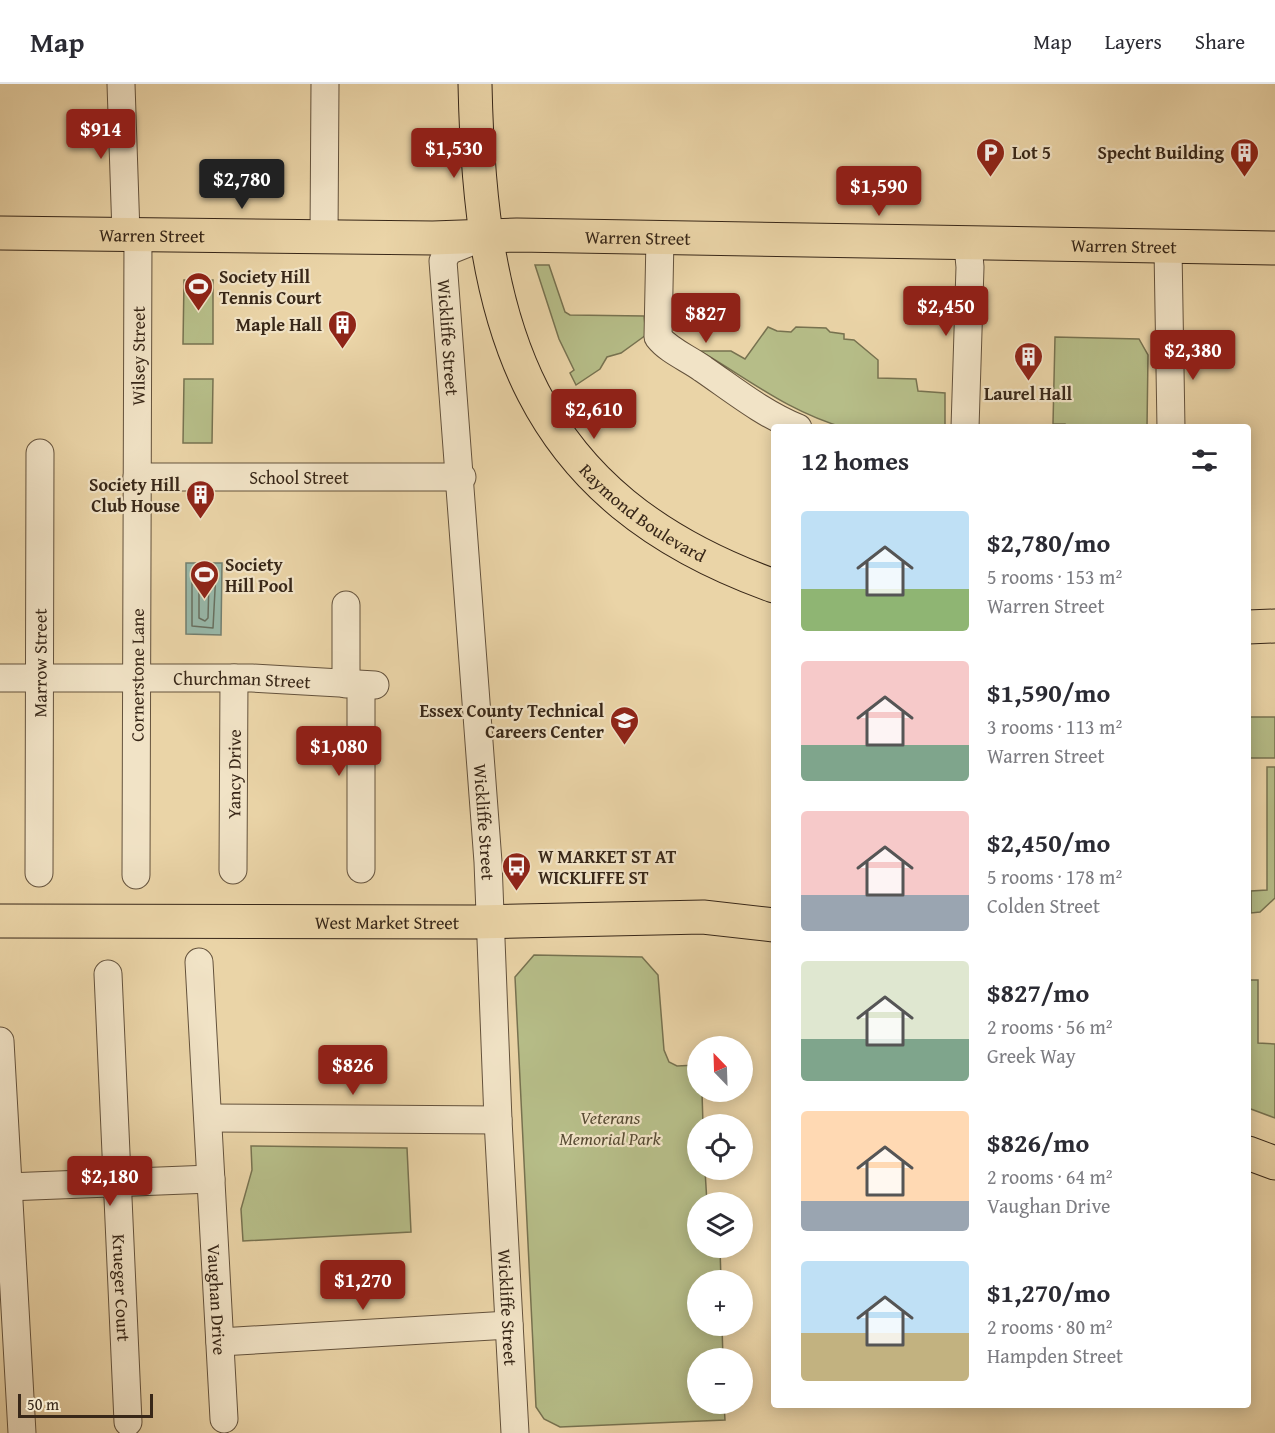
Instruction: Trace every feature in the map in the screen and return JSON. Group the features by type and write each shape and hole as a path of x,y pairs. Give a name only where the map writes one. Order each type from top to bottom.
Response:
{"main road":[{"name":"Raymond Boulevard","path":"475,84 484,236 515,353 546,416 575,457 607,492 640,519 704,557 771,585"},
{"name":"Warren Street","path":"0,233 660,238 1168,249 1275,248"},
{"path":"1251,627 1275,626"},
{"name":"West Market Street","path":"0,921 490,921 703,917 771,925"},
{"path":"1251,1154 1275,1163"}],"street":[{"name":"Wilsey Street","path":"122,84 132,234 137,477"},
{"path":"324,236 325,84"},
{"name":"Wickliffe Street","path":"484,236 448,251 443,261 462,477 488,850 498,1120 515,1433"},
{"path":"660,238 658,337 664,345 703,369 735,394 791,424"},
{"path":"965,424 970,267 968,245"},
{"path":"1168,249 1171,424"},
{"name":"Marrow Street","path":"39,873 40,453"},
{"name":"School Street","path":"137,477 462,477"},
{"name":"Cornerstone Lane","path":"136,875 137,477"},
{"path":"346,605 360,684 361,869"},
{"name":"Churchman Street","path":"0,678 234,678 360,684"},
{"name":"Yancy Drive","path":"233,870 234,678"},
{"name":"Vaughan Drive","path":"199,963 224,1419"},
{"name":"Krueger Court","path":"108,974 128,1422"},
{"path":"0,1041 22,1433"},
{"path":"208,1118 498,1120"},
{"path":"7,1187 211,1179"},
{"path":"220,1342 508,1325"}],"green space":[{"path":"535,265 549,265 565,312 570,315 644,316 646,335 621,353 607,357 600,369 576,385 570,373 574,370 559,339"},
{"name":"Society Hill Tennis Court","path":"184,280 213,280 213,344 183,344"},
{"path":"768,327 777,331 791,332 796,327 826,328 830,332 844,334 844,339 854,340 878,360 878,378 916,379 918,391 945,393 945,424 833,424 787,404 700,351 731,351 745,359"},
{"path":"1055,337 1139,339 1148,355 1147,424 1053,424"},
{"path":"184,379 213,379 212,443 183,443"},
{"path":"1251,717 1275,717 1275,758 1251,758"},
{"path":"1267,767 1275,767 1275,898 1260,912 1251,913 1251,891 1267,890"},
{"name":"Veterans Memorial Park","path":"534,955 642,957 658,975 664,1050 669,1062 677,1066 687,1066 687,1102 702,1102 703,1114 687,1114 687,1180 706,1180 706,1192 687,1192 687,1258 720,1258 721,1270 687,1270 687,1336 722,1336 723,1348 687,1348 687,1414 725,1414 725,1420 560,1427 544,1419 536,1407 515,977"},
{"path":"1251,980 1258,980 1258,1043 1275,1044 1275,1118 1251,1109"},
{"path":"251,1146 407,1148 411,1232 243,1241 241,1209 252,1170"}],"water":[{"name":"Society Hill Pool","path":"186,563 222,563 221,635 186,634"}],"place":[{"name":"Lot 5","path":"991,178"},
{"name":"Specht Building","path":"1245,178"},
{"name":"Society Hill Tennis Court","path":"198,312"},
{"name":"Maple Hall","path":"343,350"},
{"name":"Laurel Hall","path":"1028,382"},
{"name":"Society Hill Club House","path":"201,520"},
{"name":"Society Hill Pool","path":"204,600"},
{"name":"Essex County Technical Careers Center","path":"625,746"},
{"name":"W MARKET ST AT WICKLIFFE ST","path":"517,892"}]}
